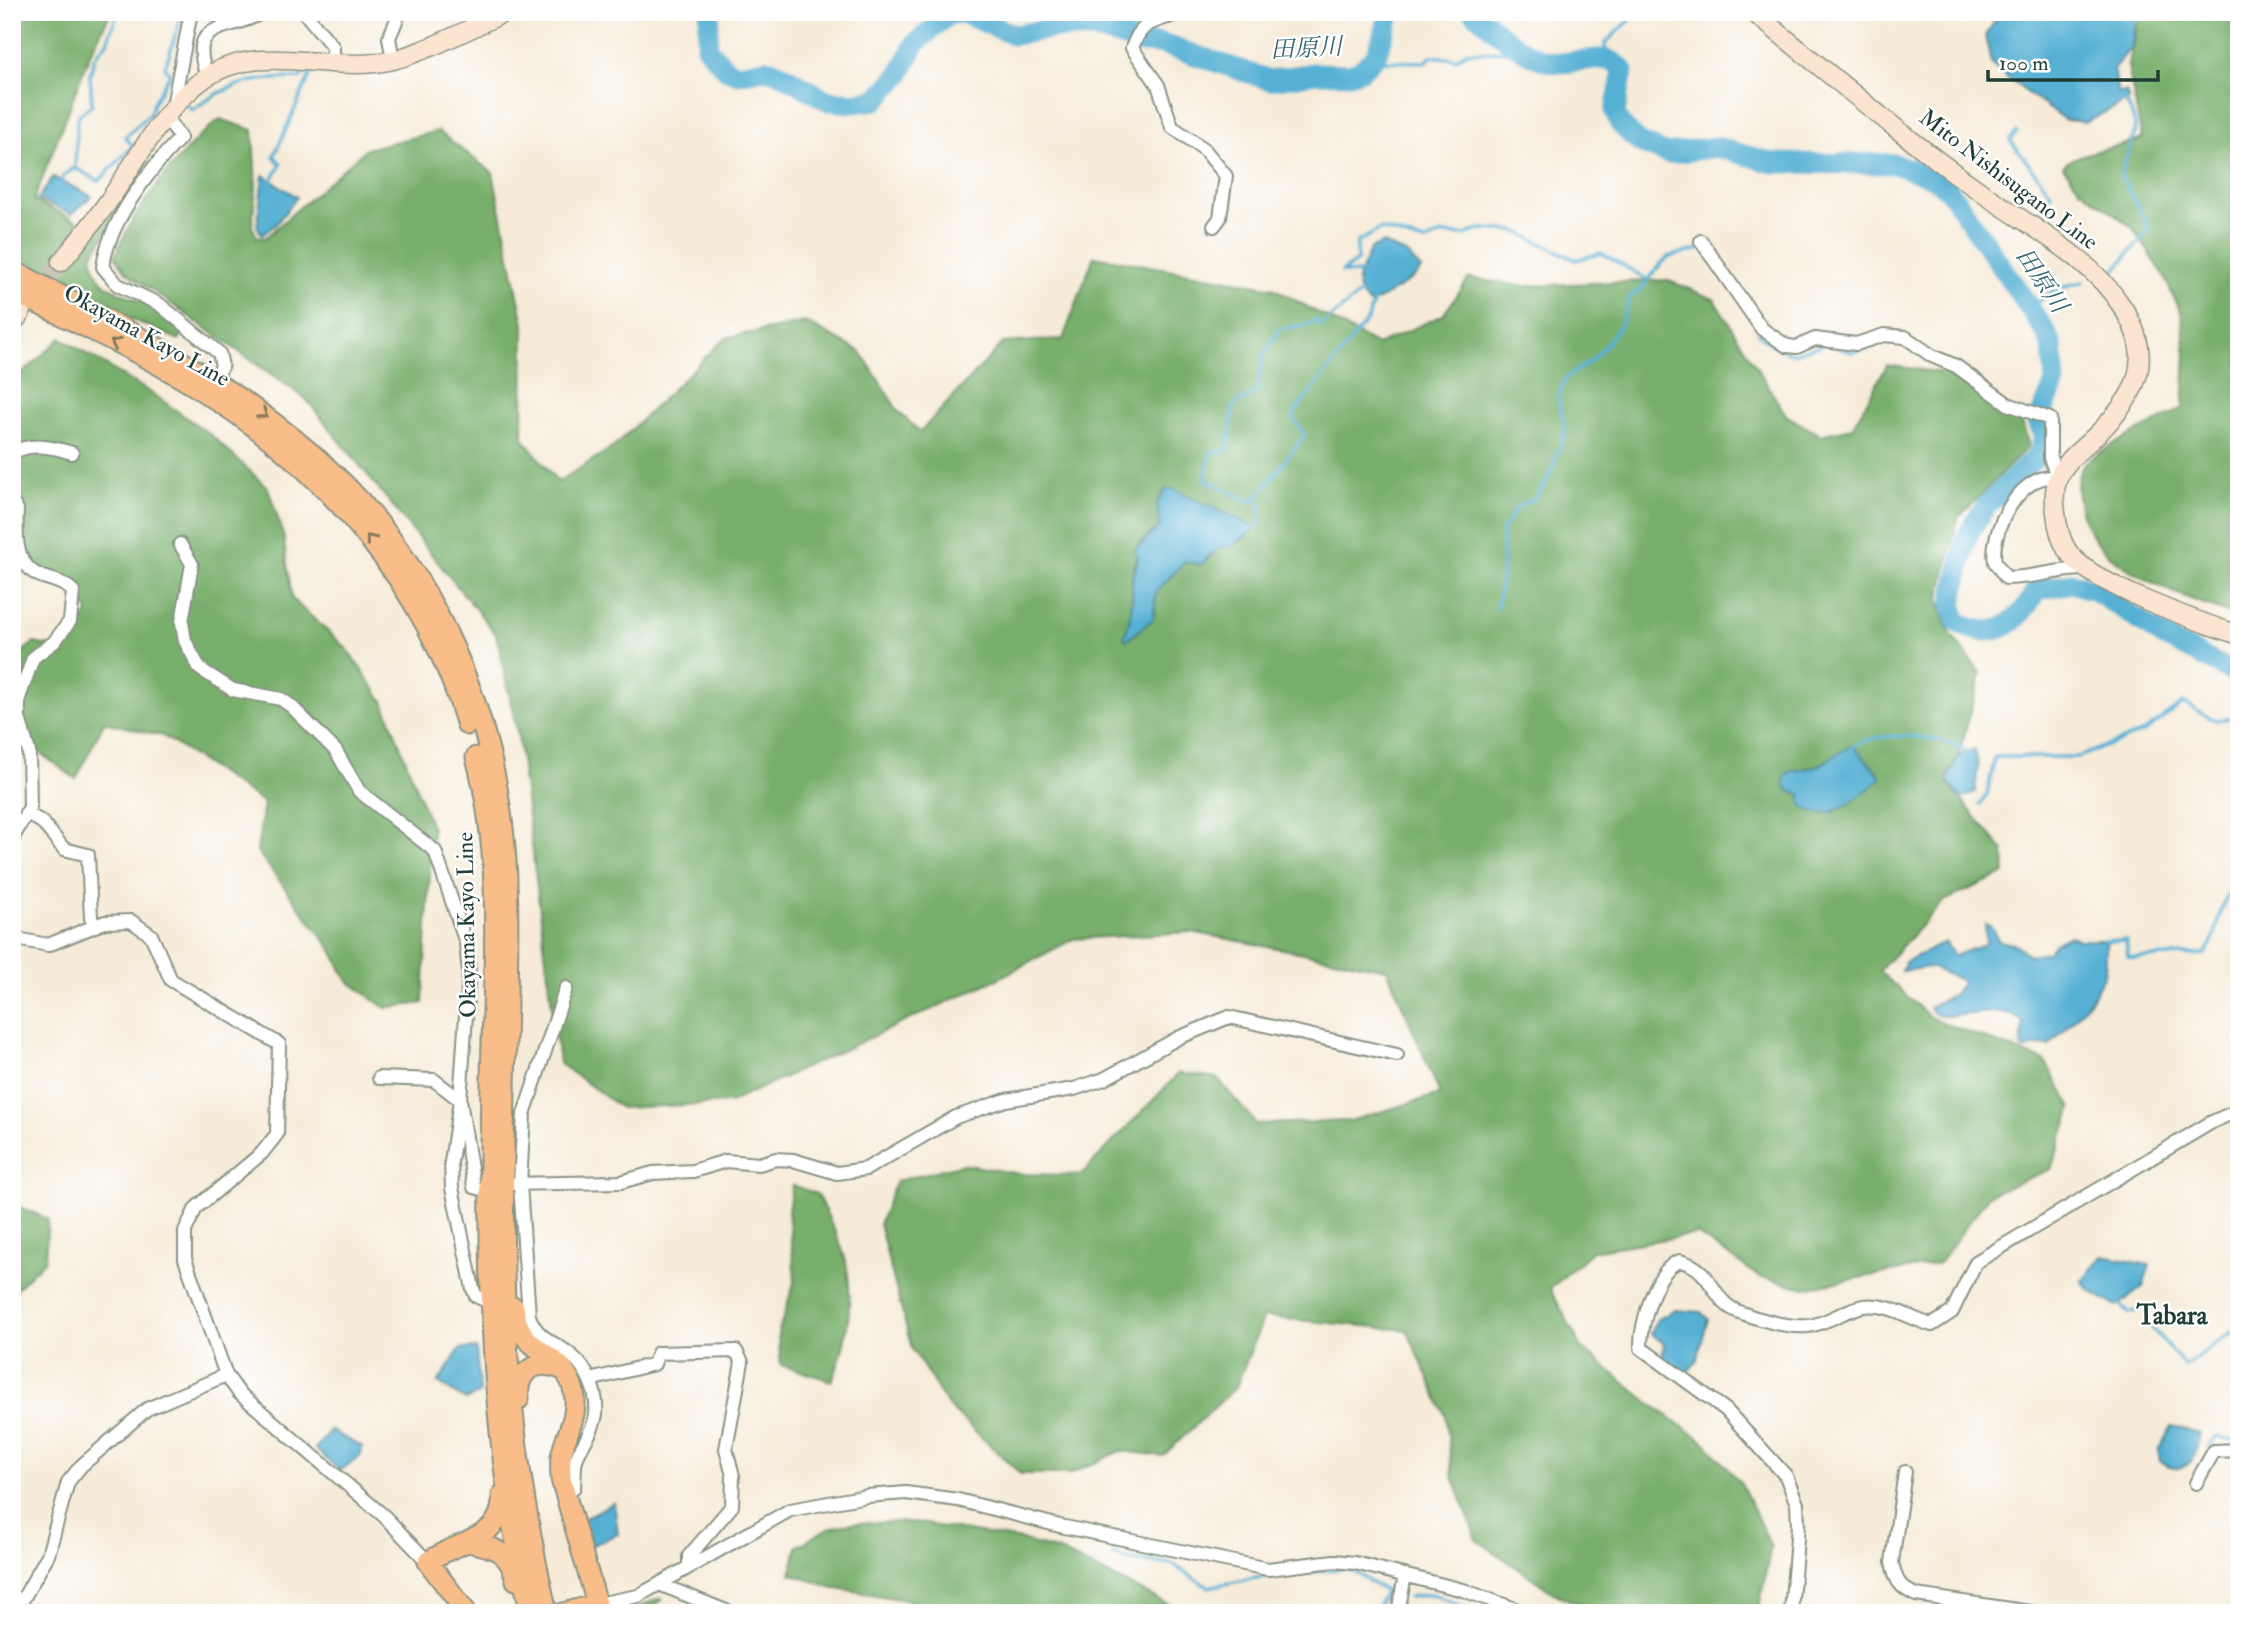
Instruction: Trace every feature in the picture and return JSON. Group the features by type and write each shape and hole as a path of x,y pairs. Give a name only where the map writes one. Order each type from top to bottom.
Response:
{"main road":[{"path":"61,262 107,203 169,111 207,76 248,62 273,60 351,66 393,60 506,12"},
{"name":"Mito Nishisugano Line","path":"1753,12 1982,192 2031,222 2095,275 2123,308 2135,332 2140,353 2140,371 2134,390 2120,409 2074,454 2058,478"},
{"name":"Okayama Kayo Line","path":"12,270 163,349 215,380 279,425 340,480 386,533 426,594 454,650 490,759 505,850 508,913 504,1190 491,1303 497,1400 507,1486 533,1609"},
{"name":"Okayama Kayo Line","path":"12,291 163,368 211,396 275,442 340,503 376,546 418,610 436,645 463,713 477,761 489,825 504,1190 506,1342 527,1520 533,1609"},
{"path":"2058,478 2055,505 2057,522 2069,552 2086,569 2148,601 2239,635"},
{"name":"Okayama Kayo Line","path":"504,1190 513,1253 516,1323 523,1339 555,1359 574,1392 575,1408 561,1458 565,1494 597,1604"},
{"name":"Okayama Kayo Line","path":"527,1520 530,1490 519,1393 522,1376 539,1363 562,1370"},
{"name":"Okayama Kayo Line","path":"428,1562 443,1550 491,1531 501,1516 502,1500 492,1417 497,1400"},
{"path":"467,1542 499,1549 508,1557 533,1609"},
{"path":"428,1562 467,1613"},
{"path":"564,1613 597,1604"}],"street":[{"path":"191,12 169,111 180,138 161,158 112,232 103,267 118,285 159,304 219,354 222,366 215,380"},
{"path":"207,76 200,57 205,36 216,29 250,20 263,12"},
{"path":"304,12 332,47 333,64"},
{"path":"393,60 389,38 400,12"},
{"path":"1180,12 1149,22 1137,34 1132,48 1158,86 1172,127 1204,149 1226,176 1220,218 1214,226"},
{"path":"1701,241 1762,329 1787,346 1797,347 1815,339 1856,344 1884,335 1905,337 1932,356 1956,366 2008,404 2050,419 2050,458 2058,478"},
{"path":"12,453 20,449 52,447 72,453"},
{"path":"2058,478 2048,475 2034,482 2005,515 1997,535 1995,562 2006,578 2025,578 2066,569 2086,569"},
{"path":"12,503 17,509 15,537 25,565 34,573 67,586 73,591 74,598 70,621 54,642 33,658 19,698 19,718 29,752 30,807 12,839"},
{"path":"180,544 192,564 182,622 185,641 200,669 233,690 281,698 336,751 359,791 435,851 466,943 469,973 460,1100 451,1162 452,1188 472,1289 476,1296 491,1303"},
{"path":"26,813 41,822 64,849 88,855 92,918 95,926"},
{"path":"12,938 48,945 118,919 140,926 151,935 166,974 171,980 273,1038 281,1051 277,1134 262,1153 196,1208 185,1231 185,1258 226,1375 239,1393 384,1516 428,1562"},
{"path":"565,1494 574,1487 576,1461 596,1414 590,1380 571,1355 545,1341 534,1330 529,1317 504,1190 524,1114 566,988"},
{"path":"379,1077 434,1080 460,1100 474,1187 504,1190 621,1182 653,1172 693,1171 726,1161 759,1164 776,1159 793,1160 836,1173 866,1170 956,1117 1006,1100 1074,1089 1104,1079 1178,1038 1229,1017 1397,1055"},
{"path":"1791,1613 1798,1525 1797,1504 1786,1476 1726,1410 1641,1348 1655,1288 1670,1264 1680,1261 1702,1270 1722,1303 1738,1312 1790,1325 1809,1326 1864,1306 1882,1306 1932,1325 1952,1312 1976,1262 1983,1256 2022,1237 2212,1122 2239,1110"},
{"path":"590,1380 654,1364 658,1353 736,1351 742,1362 726,1449 733,1476 732,1506 689,1556 689,1567"},
{"path":"15,1613 48,1555 68,1482 81,1466 146,1409 226,1375"},
{"path":"2196,1483 2214,1451 2239,1450"},
{"path":"1905,1472 1892,1562 1894,1577 1903,1589 1916,1595 2037,1613"},
{"path":"597,1604 638,1596 790,1510 857,1498 906,1493 958,1500 1060,1526 1268,1569 1334,1561 1464,1590 1526,1613"},
{"path":"1398,1613 1405,1575"},
{"path":"659,1584 731,1613"}],"green space":[{"path":"12,12 111,12 90,54 34,200 79,222 57,262 146,158 147,165 92,256 94,268 104,283 147,305 183,332 179,340 135,321 12,253"},
{"path":"2140,12 2239,12 2239,618 2166,589 2119,563 2100,546 2086,526 2079,502 2079,475 2090,459 2183,408 2186,355 2182,314 2162,272 2132,227 2080,189 2063,166 2079,156 2142,139 2128,65"},
{"path":"220,119 253,130 256,187 252,226 257,237 265,238 366,149 438,131 493,173 524,324 523,438 558,482 616,445 725,338 805,322 861,352 898,411 920,432 1003,343 1063,339 1094,256 1273,288 1377,345 1443,315 1469,278 1525,286 1667,280 1714,299 1786,415 1820,435 1852,428 1887,365 1944,373 2022,422 2029,446 1958,518 1939,600 1949,631 1981,674 1959,754 1946,778 1947,783 2004,851 2005,873 1944,901 1879,971 1931,1018 2045,1061 2072,1107 2051,1169 1990,1194 1939,1263 1805,1288 1760,1277 1697,1234 1592,1251 1550,1289 1582,1348 1648,1402 1705,1442 1741,1483 1771,1547 1758,1613 1599,1613 1554,1593 1477,1540 1452,1474 1446,1417 1407,1330 1264,1317 1236,1387 1163,1456 1120,1451 1070,1474 1021,1474 949,1407 912,1349 879,1224 896,1181 963,1164 1020,1174 1081,1175 1179,1073 1217,1078 1256,1124 1350,1121 1440,1094 1387,969 1191,932 1073,939 999,978 729,1103 621,1108 559,1063 518,736 496,634 306,399 126,272 115,256 146,201 175,163","holes":["1166,489 1248,536 1231,547 1220,547 1201,565 1186,561 1156,592 1155,614 1125,638 1131,610 1132,578 1138,544 1160,526 1157,503","1852,745 1802,798 1792,771 1816,767"]},
{"path":"61,338 153,394 211,435 268,488 283,534 292,599 347,649 383,701 432,829 423,1003 385,1008 347,980 332,950 257,851 264,803 163,736 104,722 76,779 22,740 12,707 12,659 34,643 66,649 88,613 78,587 41,576 28,561 19,539 11,486 12,383"},
{"path":"792,1185 817,1194 845,1259 849,1289 848,1321 842,1352 832,1381 781,1365 778,1334 795,1279 788,1211"},
{"path":"12,1204 48,1219 45,1260 12,1293"},
{"path":"913,1522 1022,1540 1062,1552 1186,1613 978,1613 831,1587 791,1574 797,1547 828,1528 852,1523"},
{"path":"662,1599 653,1608 654,1613 624,1613"}],"water":[{"path":"2001,12 2136,12 2132,46 2113,70 2118,93 2126,92 2129,100 2086,122 2065,120 2002,74 1991,62 1985,36"},
{"path":"263,175 297,197 276,224 262,235 257,226"},
{"path":"53,177 92,196 72,214 38,199"},
{"path":"1383,243 1408,255 1421,269 1397,289 1369,304 1359,290 1358,278 1370,249"},
{"path":"1166,489 1173,489 1252,526 1252,531 1231,547 1220,547 1217,553 1210,555 1201,565 1185,561 1156,592 1153,619 1127,640 1124,638 1132,604 1132,577 1137,562 1135,550 1160,526 1157,503"},
{"path":"1852,745 1880,775 1879,780 1842,808 1832,812 1811,811 1801,804 1801,794 1789,791 1784,785 1785,776 1791,771 1816,767"},
{"path":"1974,749 1978,764 1975,792 1962,798 1949,784 1949,776 1960,755"},
{"path":"1985,924 1991,927 1999,941 2014,944 2029,955 2048,952 2054,944 2070,936 2080,940 2106,940 2106,966 2100,984 2080,1012 2049,1046 2035,1045 2025,1050 2021,1047 2023,1022 2004,1013 1957,1016 1934,1014 1929,1007 1952,995 1962,984 1961,980 1930,967 1902,971 1905,962 1945,942 1954,956 1983,945 1986,942"},
{"path":"2102,1256 2150,1265 2143,1287 2119,1305 2115,1306 2089,1290 2082,1281"},
{"path":"1675,1310 1701,1312 1708,1319 1696,1362 1685,1375 1662,1359 1664,1344 1651,1333 1657,1320"},
{"path":"476,1348 480,1393 466,1400 438,1383 460,1349"},
{"path":"2172,1426 2200,1433 2194,1458 2178,1468 2169,1467 2160,1461 2158,1451"},
{"path":"330,1430 362,1447 361,1455 340,1471 315,1449"},
{"path":"614,1502 618,1534 590,1546 583,1519"}],"waterway":[{"path":"75,168 77,121 80,114 92,105 90,75 94,58 107,42 118,12"},
{"path":"59,185 64,175 75,168 99,181 133,146 125,137 150,114 154,101 170,74 165,67 183,12"},
{"name":"田原川","path":"710,12 707,48 727,70 738,74 765,69 778,72 828,101 853,103 876,100 900,74 915,44 949,14 963,13 1014,35 1056,28 1093,29 1143,43 1162,44 1270,80 1315,73 1350,74 1361,70 1376,56 1391,12"},
{"name":"田原川","path":"1384,12 1389,15"},
{"name":"田原川","path":"1473,12 1512,44 1545,61 1566,63 1602,59 1617,64 1623,71 1615,112 1620,124 1640,143 1668,154 1716,147 1773,163 1895,164 1932,177 1949,190 2046,332 2052,347 2055,382 2038,423 2044,434 2040,453 1986,506 1967,536 1952,604 1957,622 1983,631 2004,627 2022,612 2036,590 2072,583 2094,590 2164,637 2239,675"},
{"path":"1606,58 1605,43 1639,12"},
{"path":"1372,61 1425,62 1432,56 1456,59 1466,52 1524,51"},
{"path":"185,103 192,110 231,87 268,79 300,78 306,68 310,75 274,156 281,164 270,184"},
{"path":"2110,276 2149,230 2121,176 2135,130 2131,111 2124,99"},
{"path":"2017,132 2010,140 2051,193 2038,217"},
{"path":"1363,274 1342,272 1357,261 1357,242 1381,229 1424,242 1442,234 1464,235 1481,229 1516,231 1576,260 1601,253 1648,280"},
{"path":"1497,608 1503,563 1502,530 1517,507 1535,498 1550,475 1565,431 1558,395 1566,378 1591,361 1605,346 1620,325 1630,297 1642,288 1668,257 1700,249"},
{"path":"2029,309 2054,290 2083,282"},
{"path":"1257,498 1248,501 1206,480 1210,453 1228,450 1234,405 1256,393 1263,356 1278,332 1283,328 1307,325 1315,320 1321,326 1362,292"},
{"path":"1249,528 1256,527 1262,520 1257,498 1305,435 1293,418 1295,412 1368,319 1374,299"},
{"path":"1758,333 1774,346 1793,354 1822,345"},
{"path":"1836,347 1852,352 1889,341"},
{"path":"2012,412 2038,423"},
{"path":"1980,805 1987,794 1995,757 2078,757 2144,732 2183,703 2215,720 2239,715"},
{"path":"1851,748 1876,738 1911,736 1944,742 1968,753"},
{"path":"2104,941 2126,940 2128,957 2134,958 2204,954 2214,938 2226,899 2231,891 2239,886"},
{"path":"2118,1302 2130,1313 2150,1305 2146,1321 2185,1366 2239,1327"},
{"path":"2209,1447 2217,1437 2239,1441"},
{"path":"897,1500 919,1501"},
{"path":"951,1505 1097,1541 1116,1547 1113,1555 1132,1561 1172,1564 1208,1587 1256,1578 1345,1568 1383,1589 1397,1593"},
{"path":"1379,1613 1379,1604 1385,1592"},
{"path":"1409,1597 1433,1594 1464,1607 1498,1613"}],"tunnel":[{"path":"34,297 61,262"}],"district":[{"name":"Tabara","path":"2172,1315"}]}
